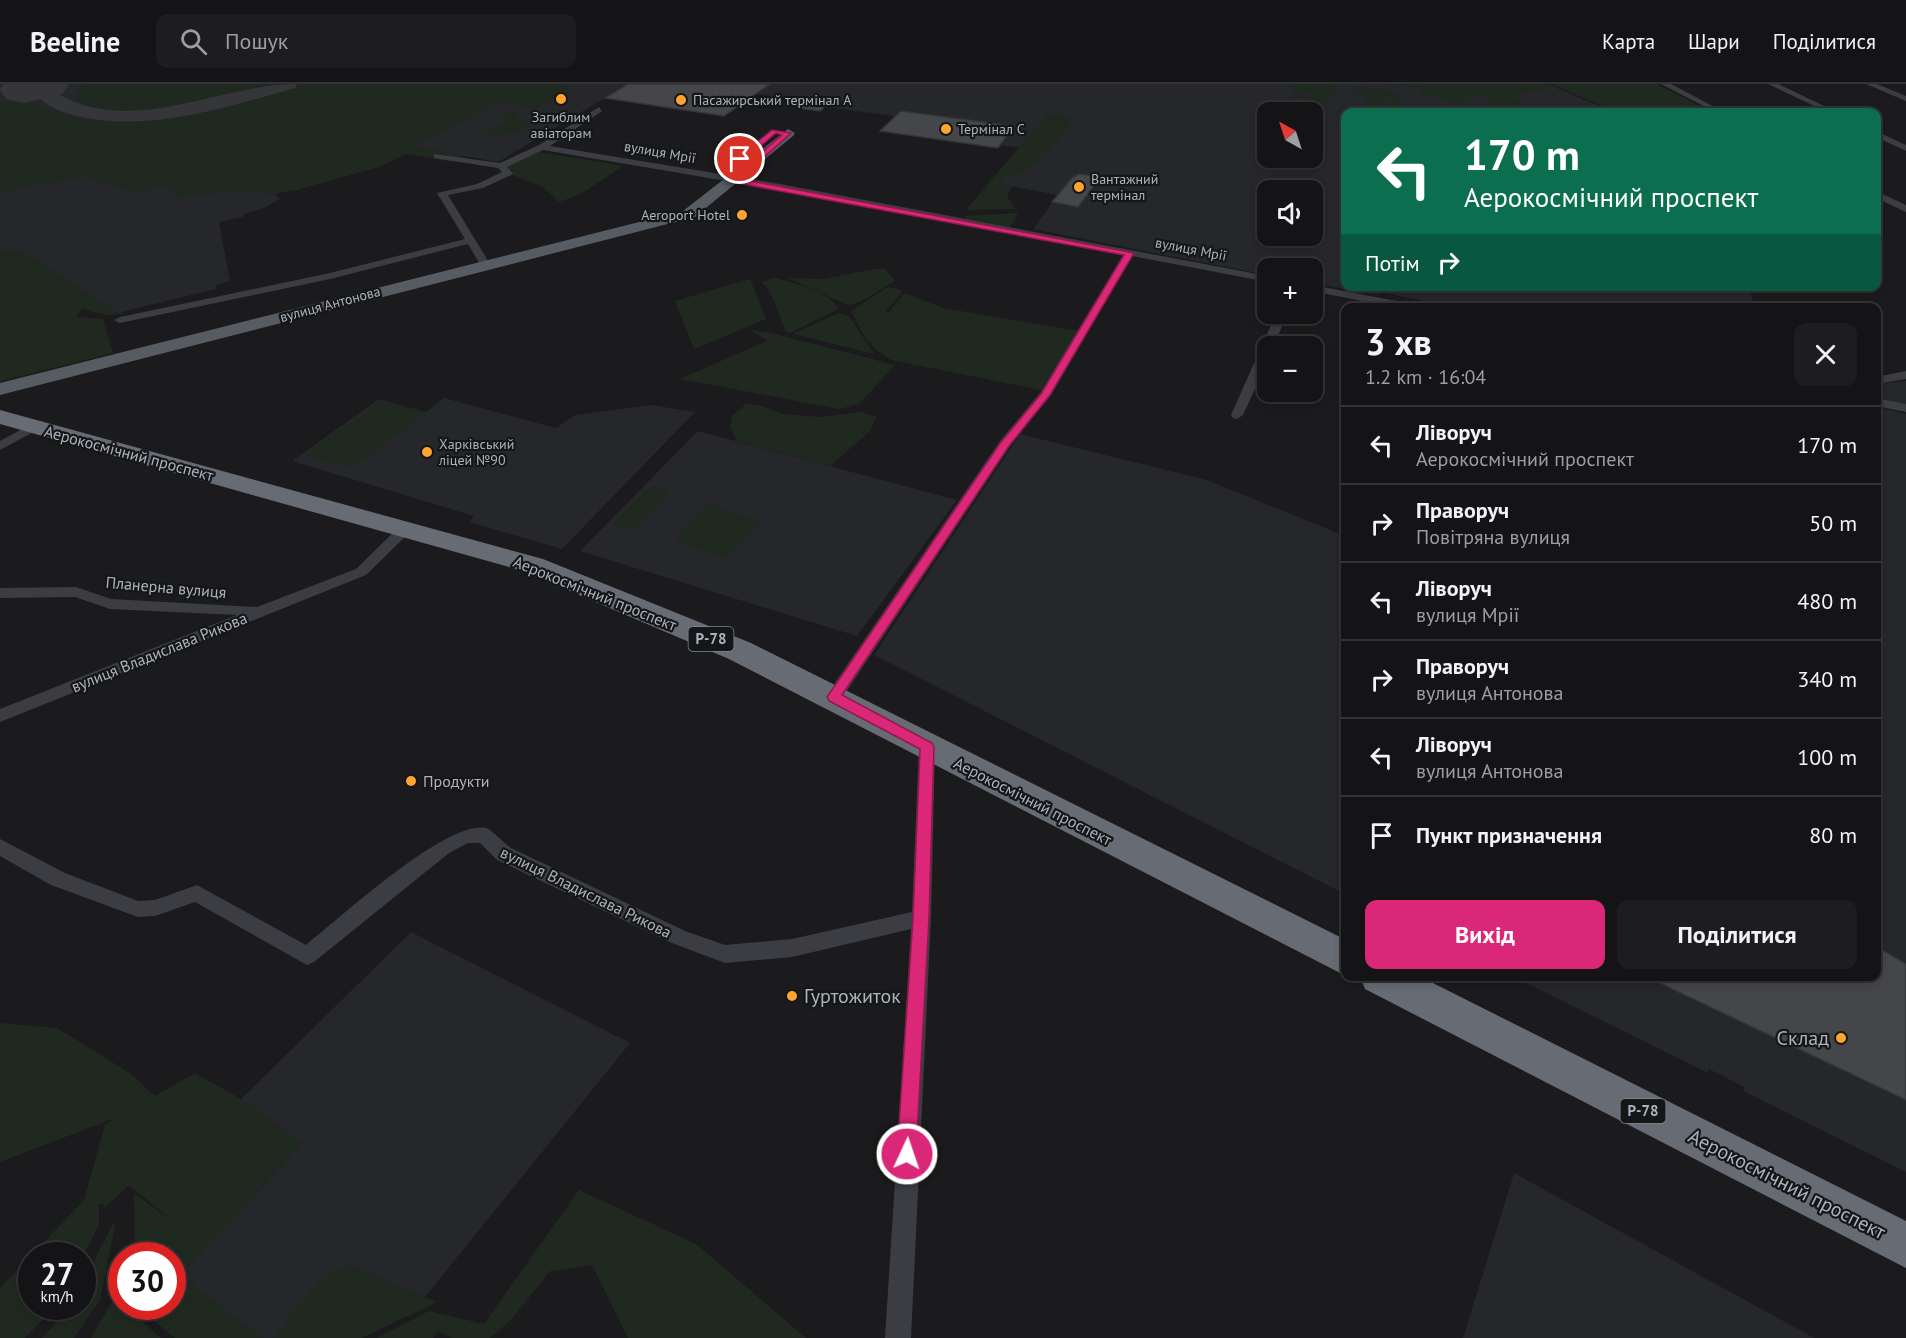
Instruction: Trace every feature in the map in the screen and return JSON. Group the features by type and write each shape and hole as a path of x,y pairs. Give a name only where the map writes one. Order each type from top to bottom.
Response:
{"highway":[{"name":"Аерокосмічний проспект","path":"0,417 533,565 740,651 1341,957"},
{"name":"Аерокосмічний проспект","path":"1389,981 1906,1245"}],"main road":[{"name":"вулиця Антонова","path":"0,390 485,264 690,214 726,179"}],"street":[{"path":"1665,84 1712,108"},
{"path":"1772,84 1824,108"},
{"path":"1870,84 1906,99"},
{"path":"501,166 524,153 542,147 599,109"},
{"path":"1881,136 1906,148"},
{"name":"вулиця Мрії","path":"542,147 1257,277"},
{"path":"437,156 501,166 508,173 480,186 442,193 485,264"},
{"path":"1881,196 1906,209"},
{"path":"120,320 330,276 469,241"},
{"path":"834,697 1005,444 1045,395 1129,253"},
{"path":"1323,290 1394,303"},
{"path":"1237,415 1278,324"},
{"path":"1881,380 1906,375"},
{"path":"1881,403 1906,408"},
{"path":"0,446 33,427"},
{"name":"вулиця Владислава Рикова","path":"0,716 361,572 405,529"},
{"name":"Планерна вулиця","path":"0,592 76,592 110,604 258,612"},
{"path":"898,1338 921,918 927,747"},
{"name":"вулиця Владислава Рикова","path":"0,848 58,879 138,909 155,908 197,893 307,956 442,848 466,836 485,835 490,843 504,854 679,937 725,954 792,948 921,918"}],"shaded area":[{"path":"0,84 1548,84 1604,108 1341,108 1341,288 1323,285 1323,258 1257,258 1257,273 1033,229 1058,195 994,183 1021,148 1001,145 998,148 880,131 895,116 825,107 820,111 798,108 804,102 756,94 724,116 605,98 498,162 418,148 379,167 275,194 280,199 262,209 243,214 243,217 219,222 230,281 216,285 216,289 117,313 22,251 0,253"},
{"path":"87,84 271,84 172,107 120,110 96,107 74,100 74,92"},
{"path":"305,84 564,84 562,86 572,88 534,109 499,102 413,146 465,156 454,162 405,154 379,167 297,190 269,195 243,191 176,197 165,186 135,193 85,177 0,192 0,103 28,96 48,110 79,118 110,121 143,119 213,108"},
{"path":"1295,84 1330,84 1337,88 1328,99 1317,102 1310,99 1312,93 1305,92 1299,99 1292,98"},
{"path":"1379,84 1548,84 1555,87 1510,96 1531,108 1485,108 1482,107 1490,99 1470,95 1464,102 1458,103 1420,93 1420,87"},
{"path":"1551,84 1657,84 1703,108 1607,108"},
{"path":"1354,88 1394,92 1403,98 1399,98 1399,103 1406,107 1389,108 1391,100 1383,98 1378,107 1365,107 1366,95 1352,93"},
{"path":"517,112 518,120 535,123 518,133 484,135 486,131 508,122 496,115"},
{"path":"1047,114 1065,115 1072,119 1061,137 1044,156 1025,171 1005,176 999,184 1012,186 1007,196 1015,209 966,210"},
{"path":"533,151 623,166 581,194 559,202 543,187 510,174 513,171 504,166"},
{"path":"1016,213 1018,216 1009,227 967,219 964,216"},
{"path":"23,251 117,313 122,312 123,314 106,315 82,309 76,317 103,319 113,353 0,381 0,253"},
{"path":"885,269 895,281 867,298 850,305 786,278 823,279"},
{"path":"774,278 820,293 834,303 838,309 790,333 786,332 770,292 762,282"},
{"path":"750,279 766,319 694,349 675,301"},
{"path":"888,287 902,290 899,297 885,311 888,313 905,293 943,308 1079,331 1041,390 891,360 873,347 870,341 868,343 851,311"},
{"path":"1356,291 1751,291 1752,303 1435,303 1379,292 1378,295"},
{"path":"838,313 849,316 874,354 793,334"},
{"path":"751,330 767,332 895,365 859,404 839,409 680,379 767,341"},
{"path":"1906,381 1906,405 1881,400 1881,384"},
{"path":"444,398 556,428 575,415 652,405 695,412 562,549 469,522 474,516 292,461 379,399 426,412"},
{"path":"381,400 427,413 352,469 304,455"},
{"path":"746,404 759,405 783,414 820,417 859,412 877,416 870,431 830,466 737,441 730,427 732,416"},
{"path":"1881,408 1906,414 1906,1172 1743,1091 1744,1087 1709,1069 1708,1073 1524,981 1881,981"},
{"path":"698,431 957,500 857,636 580,551"},
{"path":"1020,434 1207,480 1341,534 1341,892 874,655"},
{"path":"650,486 670,491 632,531 611,524"},
{"path":"711,504 761,522 725,558 674,540"},
{"path":"411,932 630,1043 425,1297 347,1265 321,1281 273,1338 263,1338 186,1280 186,1268 302,1144 241,1099"},
{"path":"0,1023 57,1028 131,1074 155,1096 195,1073 241,1099 302,1144 186,1268 186,1242 135,1242 134,1193 175,1223 129,1185 104,1208 103,1204 99,1204 99,1224 90,1242 44,1242 84,1200 105,1125 115,1118 0,1162"},
{"path":"1514,1173 1814,1338 1463,1338"},
{"path":"579,1190 696,1244 806,1338 628,1338 592,1265 550,1271 512,1319 490,1338 452,1338 438,1331 433,1338 377,1338 429,1311 484,1324"},
{"path":"114,1222 112,1242 108,1242 108,1261 100,1300 96,1306 96,1257"},
{"path":"347,1265 437,1302 362,1338 273,1338 315,1286 335,1270"},
{"path":"18,1269 18,1320 42,1320 25,1338 0,1338 0,1288"},
{"path":"186,1280 263,1338 175,1338 153,1320 186,1320"},
{"path":"108,1308 108,1320 140,1320 161,1338 91,1338"},
{"path":"58,1320 86,1320 74,1338 42,1338"}],"building":[{"name":"Пасажирський термінал A","path":"628,84 770,84 724,116 605,98"},
{"path":"813,96 834,99 820,111 798,108"},
{"name":"Термінал C","path":"901,111 1014,126 998,148 880,131"},
{"name":"Вантажний термінал","path":"1079,174 1101,177 1078,207 1052,202 1072,178"},
{"name":"Склад","path":"1881,949 1906,964 1906,1100 1656,981 1881,981"}],"taxiway":[{"path":"53,84 43,92 66,107 95,115 127,116 197,107 288,84"}],"runway":[{"path":"23,89 46,84"}],"place":[{"name":"Загиблим авіаторам","path":"561,99"},
{"name":"Пасажирський термінал A","path":"681,100"},
{"name":"Термінал C","path":"946,129"},
{"name":"Вантажний термінал","path":"1079,187"},
{"name":"Aeroport Hotel","path":"742,215"},
{"name":"Харківський ліцей №90","path":"427,452"},
{"name":"Продукти","path":"411,781"},
{"name":"Гуртожиток","path":"792,996"},
{"name":"Склад","path":"1841,1038"}],"route":[{"path":"740,159 774,131 788,133 734,180 1129,253 1045,395 1005,444 834,697 927,747 921,918 907,1154"}]}
